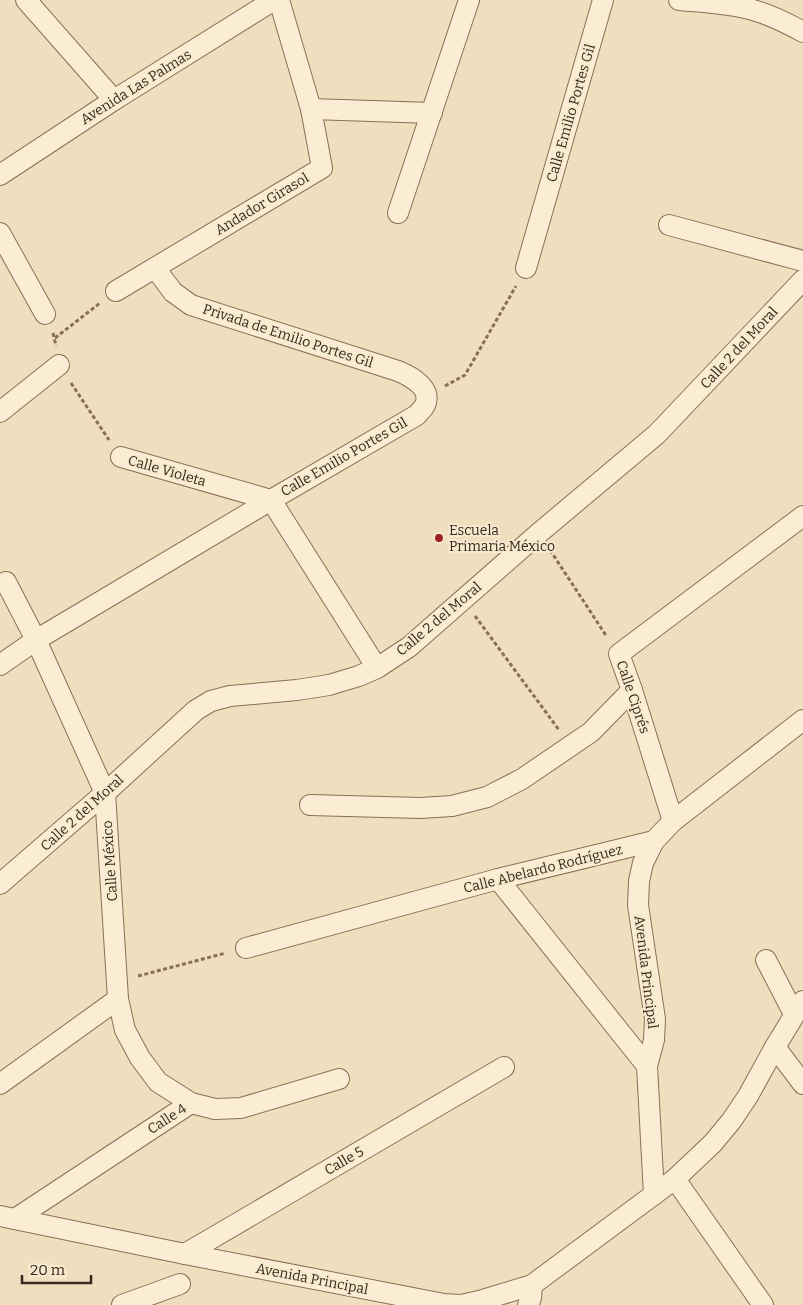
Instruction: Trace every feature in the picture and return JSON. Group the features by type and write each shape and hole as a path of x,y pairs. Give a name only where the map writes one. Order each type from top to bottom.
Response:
{"street":[{"path":"26,0 114,100"},
{"name":"Avenida Las Palmas","path":"0,175 114,100 274,0"},
{"name":"Andador Girasol","path":"155,268 322,168 311,110 279,0"},
{"path":"398,213 469,0"},
{"name":"Calle Emilio Portes Gil","path":"526,268 603,0"},
{"path":"679,0 714,3 752,10 803,32"},
{"path":"311,110 432,113"},
{"path":"669,225 803,261"},
{"path":"0,233 46,314"},
{"path":"116,291 155,268"},
{"name":"Privada de Emilio Portes Gil","path":"155,268 173,292 191,305 398,371 411,377 421,385 426,396"},
{"name":"Calle 2 del Moral","path":"0,884 105,793 196,710 211,701 230,696 329,685 359,676 377,668 409,647 539,533 657,434 803,280"},
{"path":"0,412 59,365"},
{"name":"Calle Emilio Portes Gil","path":"0,665 36,640 417,415 425,405 426,396"},
{"name":"Calle Violeta","path":"121,458 271,500"},
{"path":"271,500 377,668"},
{"path":"619,654 803,516"},
{"name":"Calle México","path":"6,582 36,640 105,793 118,990 125,1030 140,1058 158,1082 191,1103"},
{"name":"Calle Ciprés","path":"619,654 673,822"},
{"path":"310,805 420,808 452,806 487,797 522,779 591,732 632,690"},
{"path":"654,841 673,822 803,720"},
{"name":"Calle Abelardo Rodríguez","path":"246,948 498,879 654,841"},
{"name":"Avenida Principal","path":"654,841 643,863 639,881 638,905 655,1019 654,1040 647,1066 654,1195"},
{"path":"498,879 647,1066"},
{"path":"766,960 798,1008"},
{"path":"0,1084 118,990"},
{"name":"Avenida Principal","path":"8,1218 444,1304 461,1305 479,1301 532,1285 675,1179 713,1143 732,1120 748,1096 798,1008"},
{"path":"775,1047 803,1084"},
{"name":"Calle 5","path":"185,1254 504,1067"},
{"name":"Calle 4","path":"8,1218 191,1103 215,1109 241,1108 339,1079"},
{"path":"675,1179 763,1305"},
{"path":"122,1305 180,1284"},
{"path":"528,1305 531,1298 532,1285"}],"path":[{"path":"426,396 466,375 526,268"},
{"path":"55,338 116,291"},
{"name":"Calle Violeta","path":"46,314 55,338 59,365 121,458"},
{"name":"Calle Ciprés","path":"539,533 619,654"},
{"path":"463,599 570,746"},
{"path":"118,990 246,948"}],"place":[{"name":"Escuela Primaria México","path":"439,538"}]}
